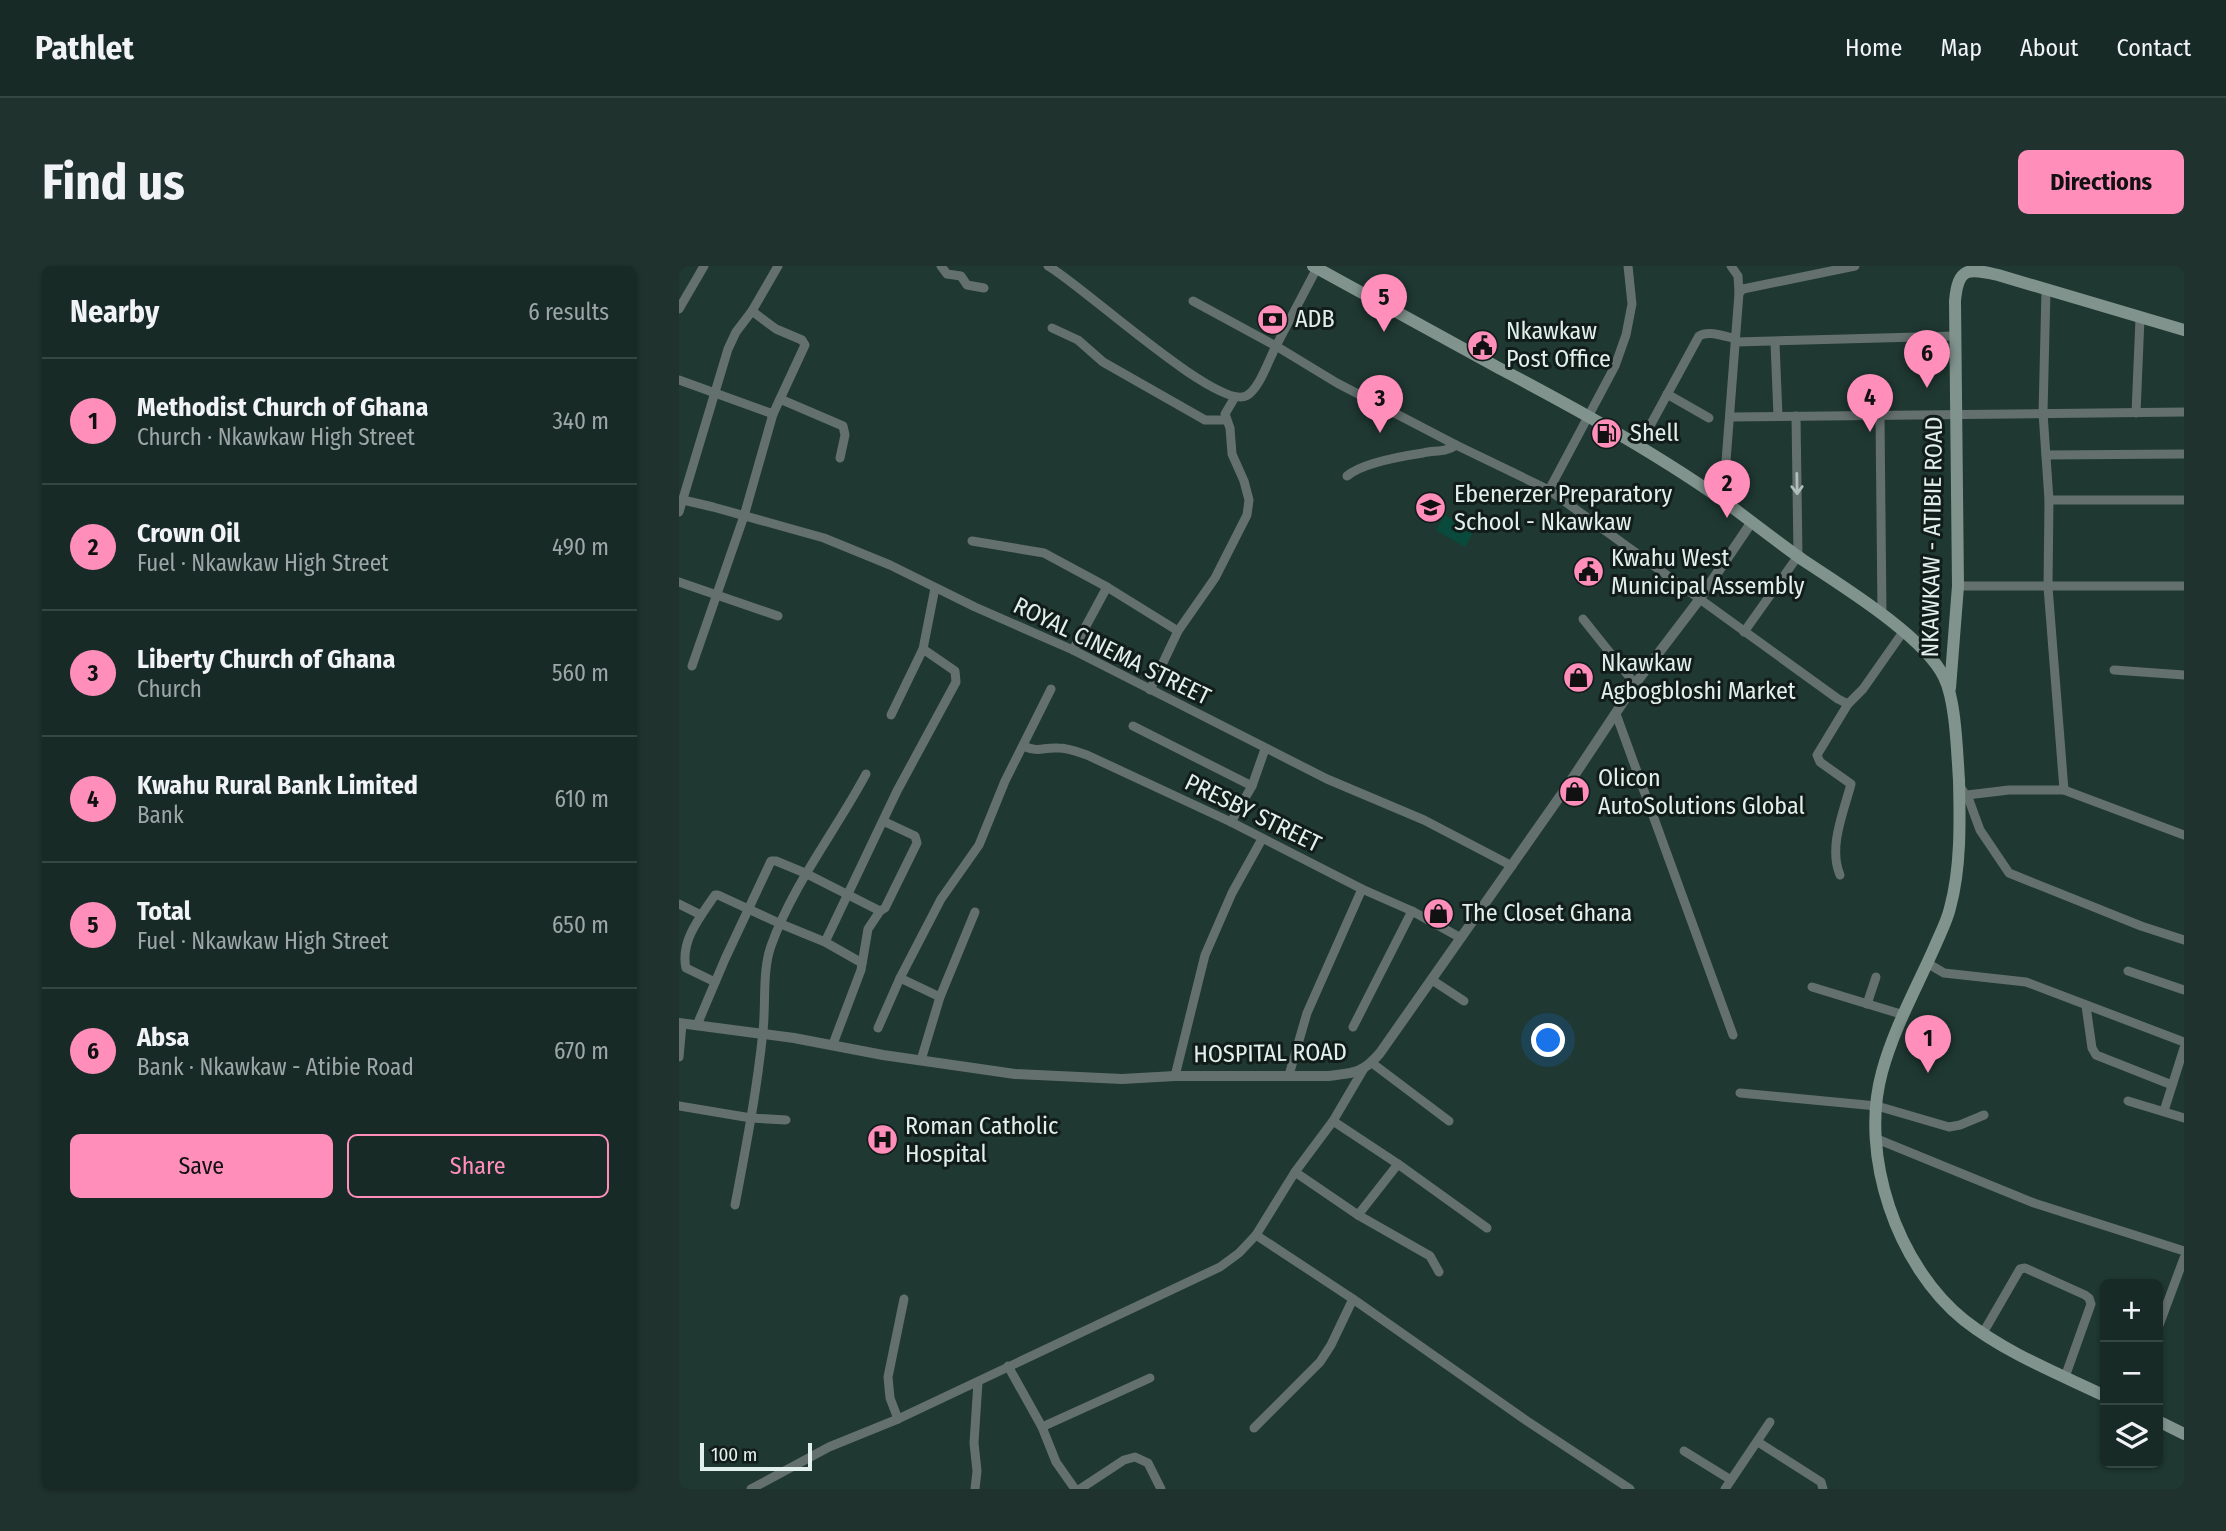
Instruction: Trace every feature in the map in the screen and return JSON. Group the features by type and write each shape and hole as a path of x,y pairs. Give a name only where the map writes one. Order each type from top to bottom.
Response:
{"main road":[{"path":"1315,267 1587,416 1723,500 1751,523 1882,614 1942,672 1948,684 1963,790 1958,857 1950,911 1903,1015 1882,1073 1877,1106 1877,1139 1885,1197 1903,1241 1938,1295 1964,1320 2008,1349 2100,1394"},
{"name":"NKAWKAW - ATIBIE ROAD","path":"1950,697 1958,586 1955,336 1956,292 1960,271 1981,271 2184,330"},
{"path":"2163,1424 2184,1434"}],"street":[{"path":"679,309 704,266"},
{"path":"679,512 728,349 778,266"},
{"path":"941,266 947,274 961,276 967,285 984,288"},
{"path":"1048,266 1197,379 1235,397 1247,396 1254,390 1315,267"},
{"path":"1549,490 1615,366 1626,335 1632,304 1628,266"},
{"path":"1723,500 1739,293 1736,271 1731,266"},
{"path":"1739,293 1742,289 1855,266"},
{"path":"2046,290 2043,413 2049,500 2048,587 2064,790"},
{"path":"1193,301 1337,383 1549,490 1848,705"},
{"path":"692,666 744,516 773,414 805,345 802,340 776,328 752,312"},
{"path":"2136,413 2140,318"},
{"path":"1052,328 1078,340 1119,372 1205,420 1226,420"},
{"path":"1639,446 1702,333 1736,340 1775,342 1955,336"},
{"path":"1775,342 1778,416"},
{"path":"679,380 773,414"},
{"path":"1668,394 1709,418"},
{"path":"1150,690 1178,631 1215,578 1247,515 1249,500 1232,454 1230,428 1225,415 1235,397"},
{"path":"780,399 843,426 845,435 840,458"},
{"path":"1730,417 2184,412"},
{"path":"1744,632 1798,556 1796,416"},
{"path":"1880,417 1882,614"},
{"path":"1347,476 1361,467 1443,451 1456,445"},
{"path":"2046,455 2184,454"},
{"name":"ROYAL CINEMA STREET","path":"683,500 824,538 890,565 1073,650 1327,779 1424,820 1511,866"},
{"path":"2049,500 2184,500"},
{"name":"HOSPITAL ROAD","path":"680,1024 763,1034 921,1060 1056,1076 1122,1079 1351,1074 1367,1066 1432,980 1635,684 1699,600 1751,523"},
{"path":"972,541 1044,553 1107,587 1178,631"},
{"path":"679,582 778,616"},
{"path":"1958,586 2184,586"},
{"path":"1073,650 1107,587"},
{"path":"891,715 923,649 935,588"},
{"path":"1583,619 1635,684"},
{"path":"1840,875 1836,853 1840,822 1851,784 1821,762 1817,755 1848,705 1863,689 1903,632"},
{"path":"825,942 897,791 956,682 955,671 923,649"},
{"path":"2114,670 2184,675"},
{"path":"878,1028 900,978 941,899 979,845 1005,780 1051,689"},
{"path":"1616,713 1733,1035"},
{"path":"1133,726 1252,786"},
{"name":"PRESBY STREET","path":"1023,746 1035,751 1067,748 1087,755 1231,822 1461,938"},
{"path":"1231,822 1252,786 1265,748"},
{"path":"735,1205 763,1034 767,961 771,947 805,873 852,801 866,774"},
{"path":"2184,835 2064,790 1963,790 1980,830 2009,873 2141,926 2184,940"},
{"path":"833,1045 862,963 868,929 887,905 917,843 915,836 883,821"},
{"path":"1175,1076 1205,955 1232,892 1262,839"},
{"path":"697,1025 771,861 805,873 880,911"},
{"path":"1289,1075 1307,1013 1362,889"},
{"path":"715,982 686,968 683,956 688,939 715,895 825,942 862,963"},
{"path":"679,904 701,915"},
{"path":"1353,1027 1412,911"},
{"path":"921,1060 940,997 975,912"},
{"path":"1927,963 1944,973 2026,982 2184,1042"},
{"path":"2128,971 2184,990"},
{"path":"1867,1004 1875,977"},
{"path":"900,978 940,997"},
{"path":"1432,980 1464,1001"},
{"path":"1812,987 1903,1015"},
{"path":"2086,1006 2092,1048 2096,1055 2172,1085"},
{"path":"679,1057 680,1024"},
{"path":"2164,1111 2184,1048"},
{"path":"751,1489 763,1486 829,1447 898,1419 1220,1267 1239,1253 1271,1214 1295,1172 1333,1121 1367,1066 1449,1121"},
{"path":"1739,1093 1877,1106 1949,1127 1984,1115"},
{"path":"2128,1101 2184,1118"},
{"path":"679,1106 751,1118 786,1120"},
{"path":"1333,1121 1486,1228"},
{"path":"1877,1139 2034,1203 2184,1251"},
{"path":"1358,1215 1398,1164"},
{"path":"1295,1172 1358,1215 1430,1256 1439,1272"},
{"path":"1255,1235 1353,1299 1628,1489"},
{"path":"2163,1315 2184,1258"},
{"path":"1983,1333 2020,1269 2025,1268 2085,1295 2091,1304 2065,1377"},
{"path":"898,1419 890,1398 888,1377 904,1299"},
{"path":"1254,1428 1320,1362 1353,1299"},
{"path":"1008,1366 1042,1427 1056,1462 1073,1488 1124,1460 1135,1457 1148,1464 1161,1489"},
{"path":"1042,1427 1150,1378"},
{"path":"975,1489 977,1471 974,1443 978,1382"},
{"path":"1725,1489 1770,1422"},
{"path":"1758,1442 1821,1482 1823,1489"},
{"path":"1685,1451 1731,1480"}],"green space":[{"path":"1445,515 1474,531 1465,547 1436,530"}],"place":[{"name":"ADB","path":"1272,319"},
{"name":"Total","path":"1384,332"},
{"name":"Nkawkaw Post Office","path":"1483,345"},
{"name":"Absa","path":"1927,388"},
{"name":"Kwahu Rural Bank Limited","path":"1870,432"},
{"name":"Liberty Church of Ghana","path":"1380,433"},
{"name":"Shell","path":"1607,433"},
{"name":"Ebenerzer Preparatory School - Nkawkaw","path":"1431,508"},
{"name":"Crown Oil","path":"1727,518"},
{"name":"Kwahu West Municipal Assembly","path":"1588,572"},
{"name":"Nkawkaw Agbogbloshi Market","path":"1578,677"},
{"name":"Olicon AutoSolutions Global","path":"1575,792"},
{"name":"The Closet Ghana","path":"1439,913"},
{"name":"Methodist Church of Ghana","path":"1928,1073"},
{"name":"Roman Catholic Hospital","path":"882,1140"}]}
